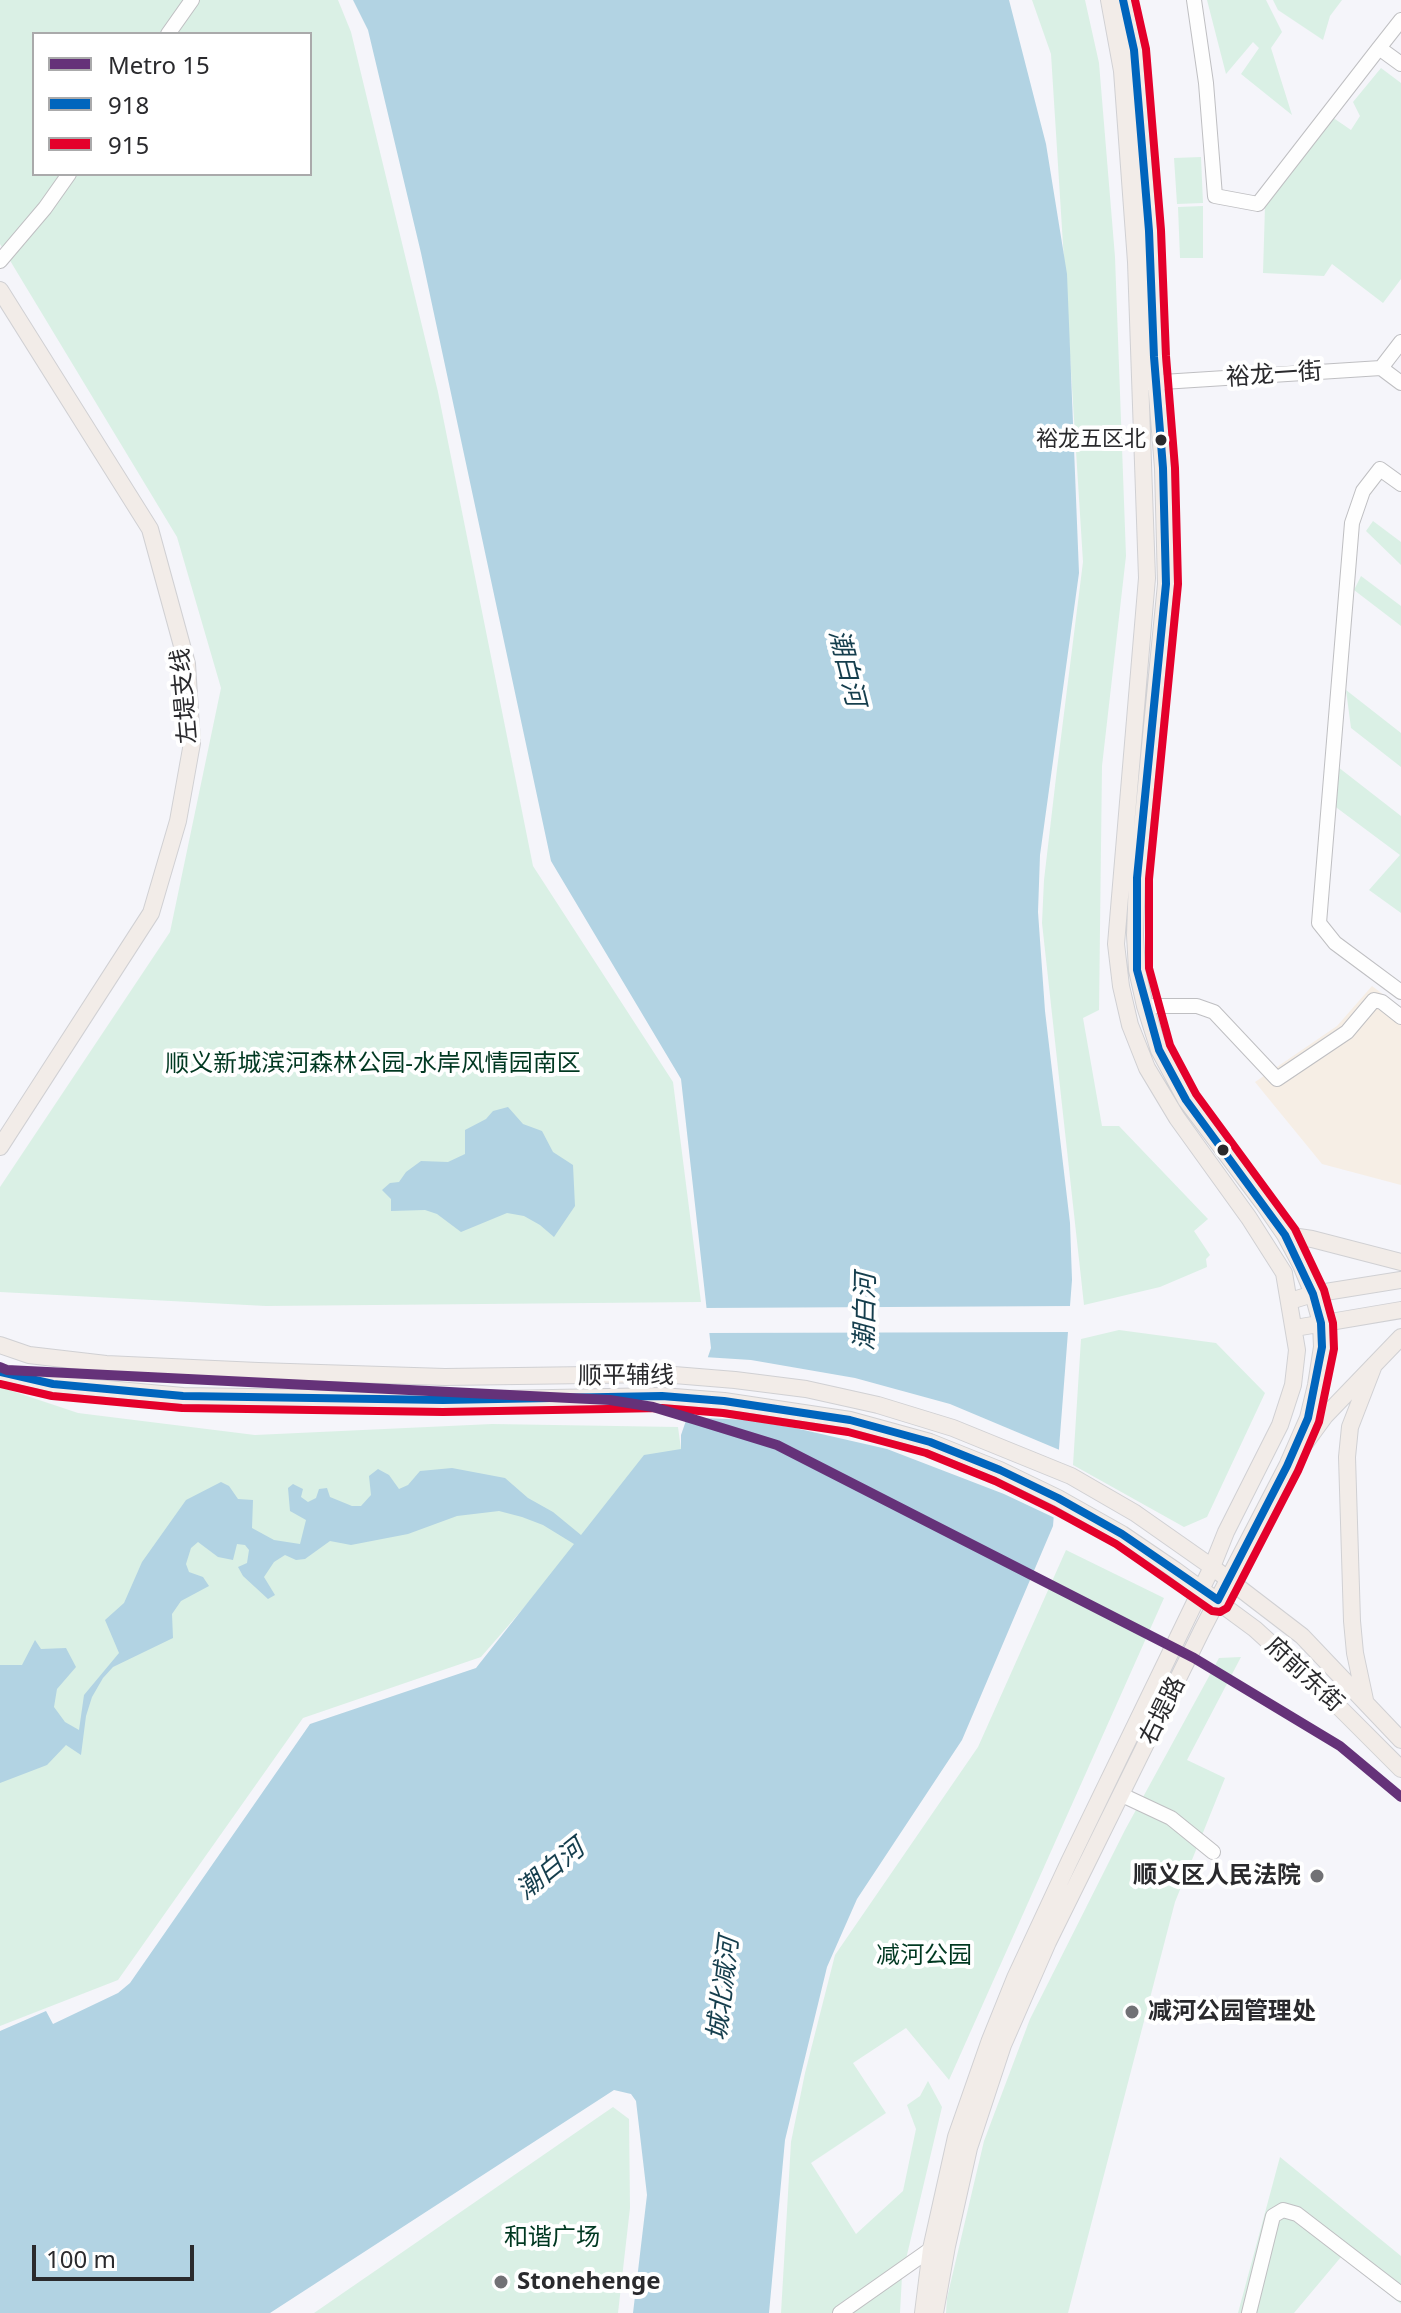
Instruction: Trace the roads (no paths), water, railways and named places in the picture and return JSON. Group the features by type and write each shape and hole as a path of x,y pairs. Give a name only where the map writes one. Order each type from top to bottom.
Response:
{"main road":[{"name":"右堤路","path":"935,2313 960,2185 999,2057 1048,1942 1287,1466 1308,1418 1322,1347 1321,1323 1313,1294 1285,1235 1186,1100 1159,1050 1137,970 1137,878 1166,584 1122,71 1109,0"},
{"name":"右堤路","path":"923,2313 931,2249 956,2137 990,2040 1015,1978 1202,1589 1226,1532 1280,1425 1293,1385 1297,1350 1284,1273 1249,1218 1177,1118 1147,1068 1130,1025 1121,986 1116,944 1147,578 1149,383 1149,231 1134,50 1123,0"},
{"name":"左堤支线","path":"0,290 150,529 187,664 192,743 178,821 151,913 0,1147"},
{"path":"1285,1235 1401,1262"},
{"path":"1290,1301 1313,1294 1401,1280"},
{"path":"1295,1328 1401,1310"},
{"path":"1287,1466 1325,1416 1401,1337"},
{"name":"顺平辅线","path":"0,1345 29,1355 106,1364 445,1377 662,1374 806,1389 878,1405 953,1428 1071,1476 1135,1513 1212,1567"},
{"path":"1365,1701 1352,1621 1347,1457 1350,1427 1374,1365"},
{"name":"顺平辅线","path":"0,1372 53,1384 183,1396 443,1400 662,1396 724,1401 850,1420 930,1442 1015,1477 1122,1534 1202,1589"},
{"name":"府前东街","path":"1212,1567 1302,1636 1401,1740"},
{"name":"府前东街","path":"1202,1589 1255,1629 1401,1769"}],"street":[{"path":"169,32 192,0"},
{"path":"1194,0 1206,83 1215,196 1258,204 1401,20"},
{"path":"1379,48 1401,64"},
{"path":"0,261 68,176"},
{"path":"1401,342 1381,368 1401,383"},
{"name":"裕龙一街","path":"1149,383 1381,368"},
{"path":"1401,484 1380,469 1363,491 1352,523 1319,923 1335,943 1401,992"},
{"path":"1145,1006 1197,1006 1214,1012 1277,1079 1347,1032 1374,1000 1382,1002 1401,1017"},
{"path":"1122,1795 1171,1818 1213,1852"},
{"path":"1249,2313 1273,2216 1283,2210 1297,2214 1401,2294"},
{"path":"840,2313 931,2249"}],"water":[{"path":"353,0 1009,0 1046,144 1067,274 1079,573 1040,855 1038,912 1045,1011 1070,1223 1072,1280 1053,1526 962,1740 857,1899 827,1967 785,2140 769,2313 633,2313 647,2195 636,2101 631,2094 614,2090 270,2313 0,2313 0,2031 46,2011 53,2024 118,1993 130,1983 310,1724 476,1668 574,1544 543,1525 499,1511 457,1516 408,1534 351,1545 330,1541 305,1559 296,1560 285,1555 274,1562 264,1577 275,1595 268,1599 243,1576 238,1567 247,1563 249,1550 245,1545 237,1544 233,1560 218,1557 198,1542 191,1548 186,1564 189,1572 203,1577 209,1586 181,1601 172,1614 173,1638 113,1667 103,1678 86,1716 81,1755 66,1745 47,1765 0,1783 0,1665 22,1665 35,1640 41,1649 66,1648 76,1667 57,1689 54,1707 65,1722 79,1730 84,1695 119,1653 105,1620 124,1603 142,1562 186,1500 221,1482 229,1486 238,1499 253,1500 252,1528 274,1540 300,1544 306,1520 290,1511 288,1488 293,1484 303,1489 301,1497 308,1502 316,1498 319,1489 327,1488 330,1497 352,1506 361,1506 371,1495 369,1476 378,1469 389,1475 399,1489 408,1485 420,1471 452,1468 505,1478 581,1535 644,1455 681,1449 681,1435 711,1348 681,1079 551,861 421,253 368,30"},
{"path":"508,1107 523,1124 542,1131 553,1152 573,1165 575,1206 554,1237 524,1216 507,1213 461,1232 437,1214 425,1210 391,1211 391,1199 382,1190 390,1183 399,1182 406,1172 421,1161 448,1162 465,1154 465,1130 486,1119 493,1111"}],"metro line":[{"name":"15","path":"0,1367 7,1370 610,1400 653,1407 696,1420 777,1445 1194,1658 1340,1746 1401,1797"}],"place":[{"name":"裕龙五区北","path":"1161,440"},
{"name":"顺义区人民法院","path":"1317,1876"},
{"name":"减河公园管理处","path":"1132,2012"},
{"name":"Stonehenge","path":"501,2282"}],"water label":[{"name":"潮白河","path":"846,668"},
{"name":"潮白河","path":"866,1312"},
{"name":"潮白河","path":"551,1870"},
{"name":"城北减河","path":"724,1989"}],"park label":[{"name":"顺义新城滨河森林公园-水岸风情园南区","path":"373,1064"},
{"name":"减河公园","path":"924,1956"},
{"name":"和谐广场","path":"552,2238"}]}
